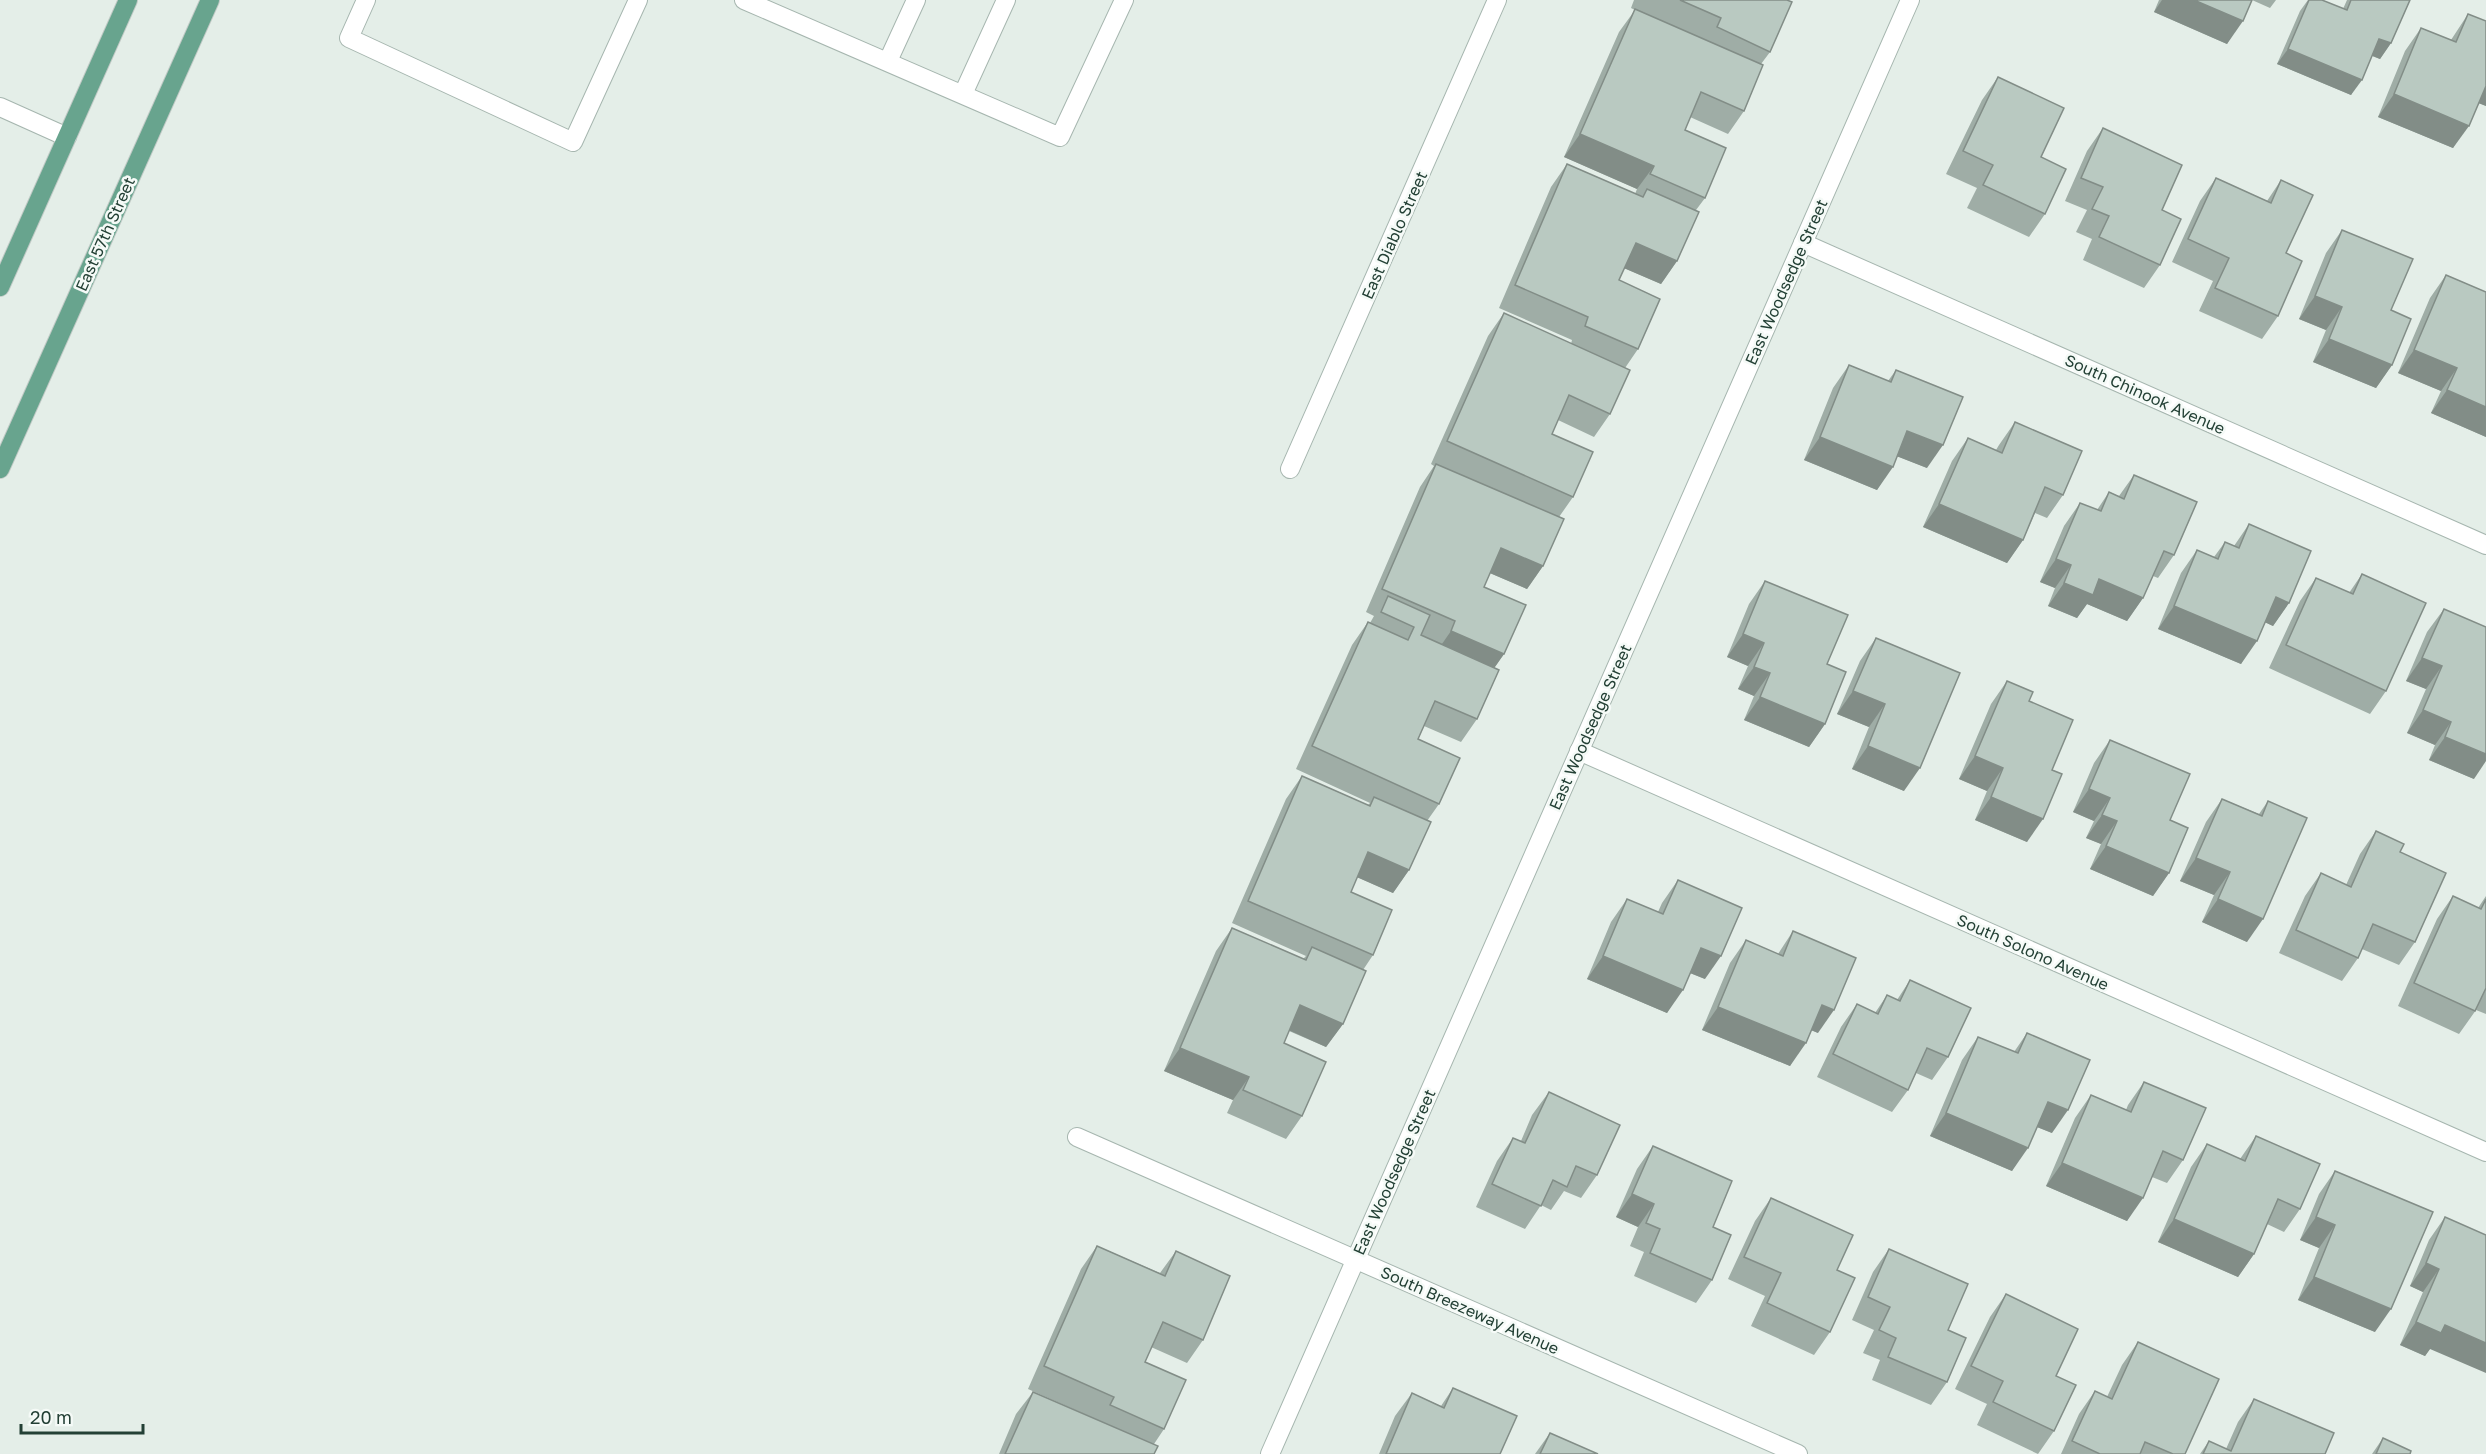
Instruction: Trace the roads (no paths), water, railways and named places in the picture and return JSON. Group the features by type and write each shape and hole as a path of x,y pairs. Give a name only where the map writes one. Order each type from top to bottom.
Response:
{"main road":[{"path":"0,287 128,0"},
{"name":"East 57th Street","path":"0,469 210,0"}],"street":[{"path":"366,0 350,38 573,142 638,0"},
{"path":"744,0 1060,137 1124,0"},
{"path":"888,61 916,0"},
{"path":"963,94 1006,0"},
{"name":"East Diablo Street","path":"1290,469 1497,0"},
{"name":"East Woodsedge Street","path":"1270,1454 1910,0"},
{"path":"0,107 68,136"},
{"name":"South Chinook Avenue","path":"1803,243 2486,545"},
{"name":"South Solono Avenue","path":"1579,752 2486,1152"},
{"name":"South Breezeway Avenue","path":"1077,1137 1798,1454"}]}
